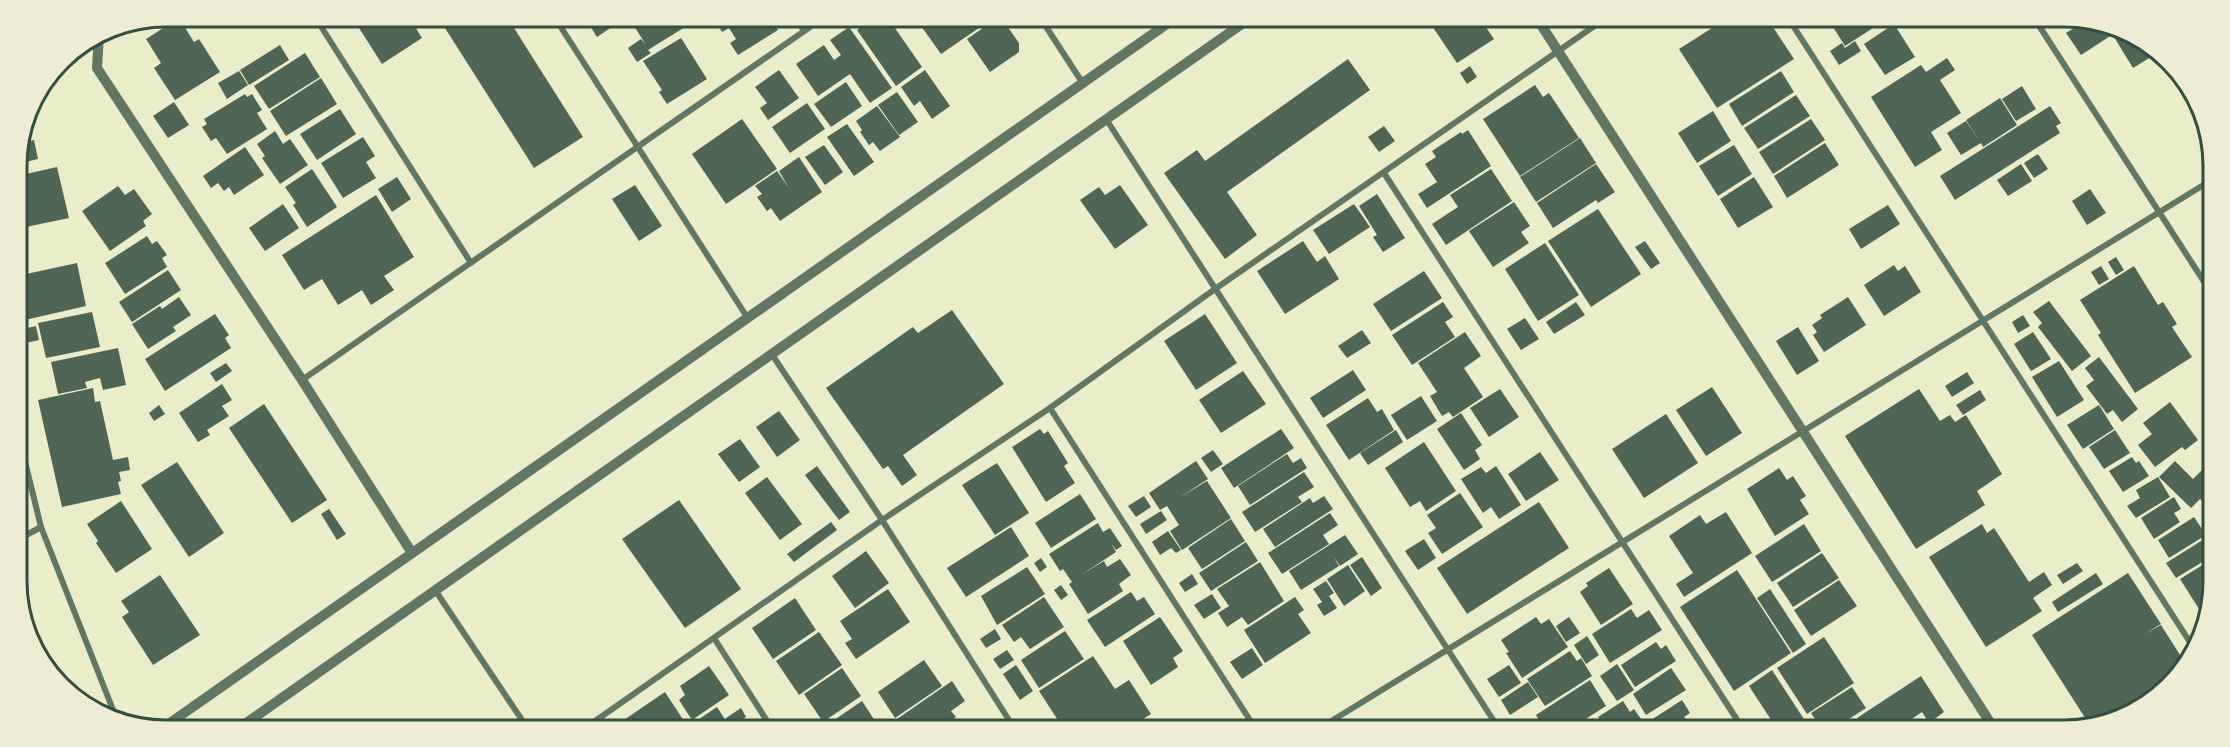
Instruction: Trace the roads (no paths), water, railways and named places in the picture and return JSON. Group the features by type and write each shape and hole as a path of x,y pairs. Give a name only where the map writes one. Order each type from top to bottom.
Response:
{"street":[{"path":"321,27 471,263"},
{"path":"561,27 747,317"},
{"path":"802,27 804,31"},
{"path":"302,380 810,27"},
{"path":"1046,27 1082,82"},
{"path":"175,720 1162,27"},
{"path":"250,720 1237,27"},
{"path":"1542,27 1989,720"},
{"path":"597,720 882,520 1050,408 1215,289 1593,27"},
{"path":"1794,27 2190,642"},
{"path":"2040,27 2203,280"},
{"path":"98,45 97,68 302,380 412,553"},
{"path":"1105,118 1493,720"},
{"path":"1384,173 1737,720"},
{"path":"1333,720 2203,186"},
{"path":"771,353 882,520 1009,720"},
{"path":"1050,408 1250,720"},
{"path":"27,470 41,527 113,709"},
{"path":"27,535 41,527"},
{"path":"435,589 522,720"},
{"path":"714,638 767,720"}]}
